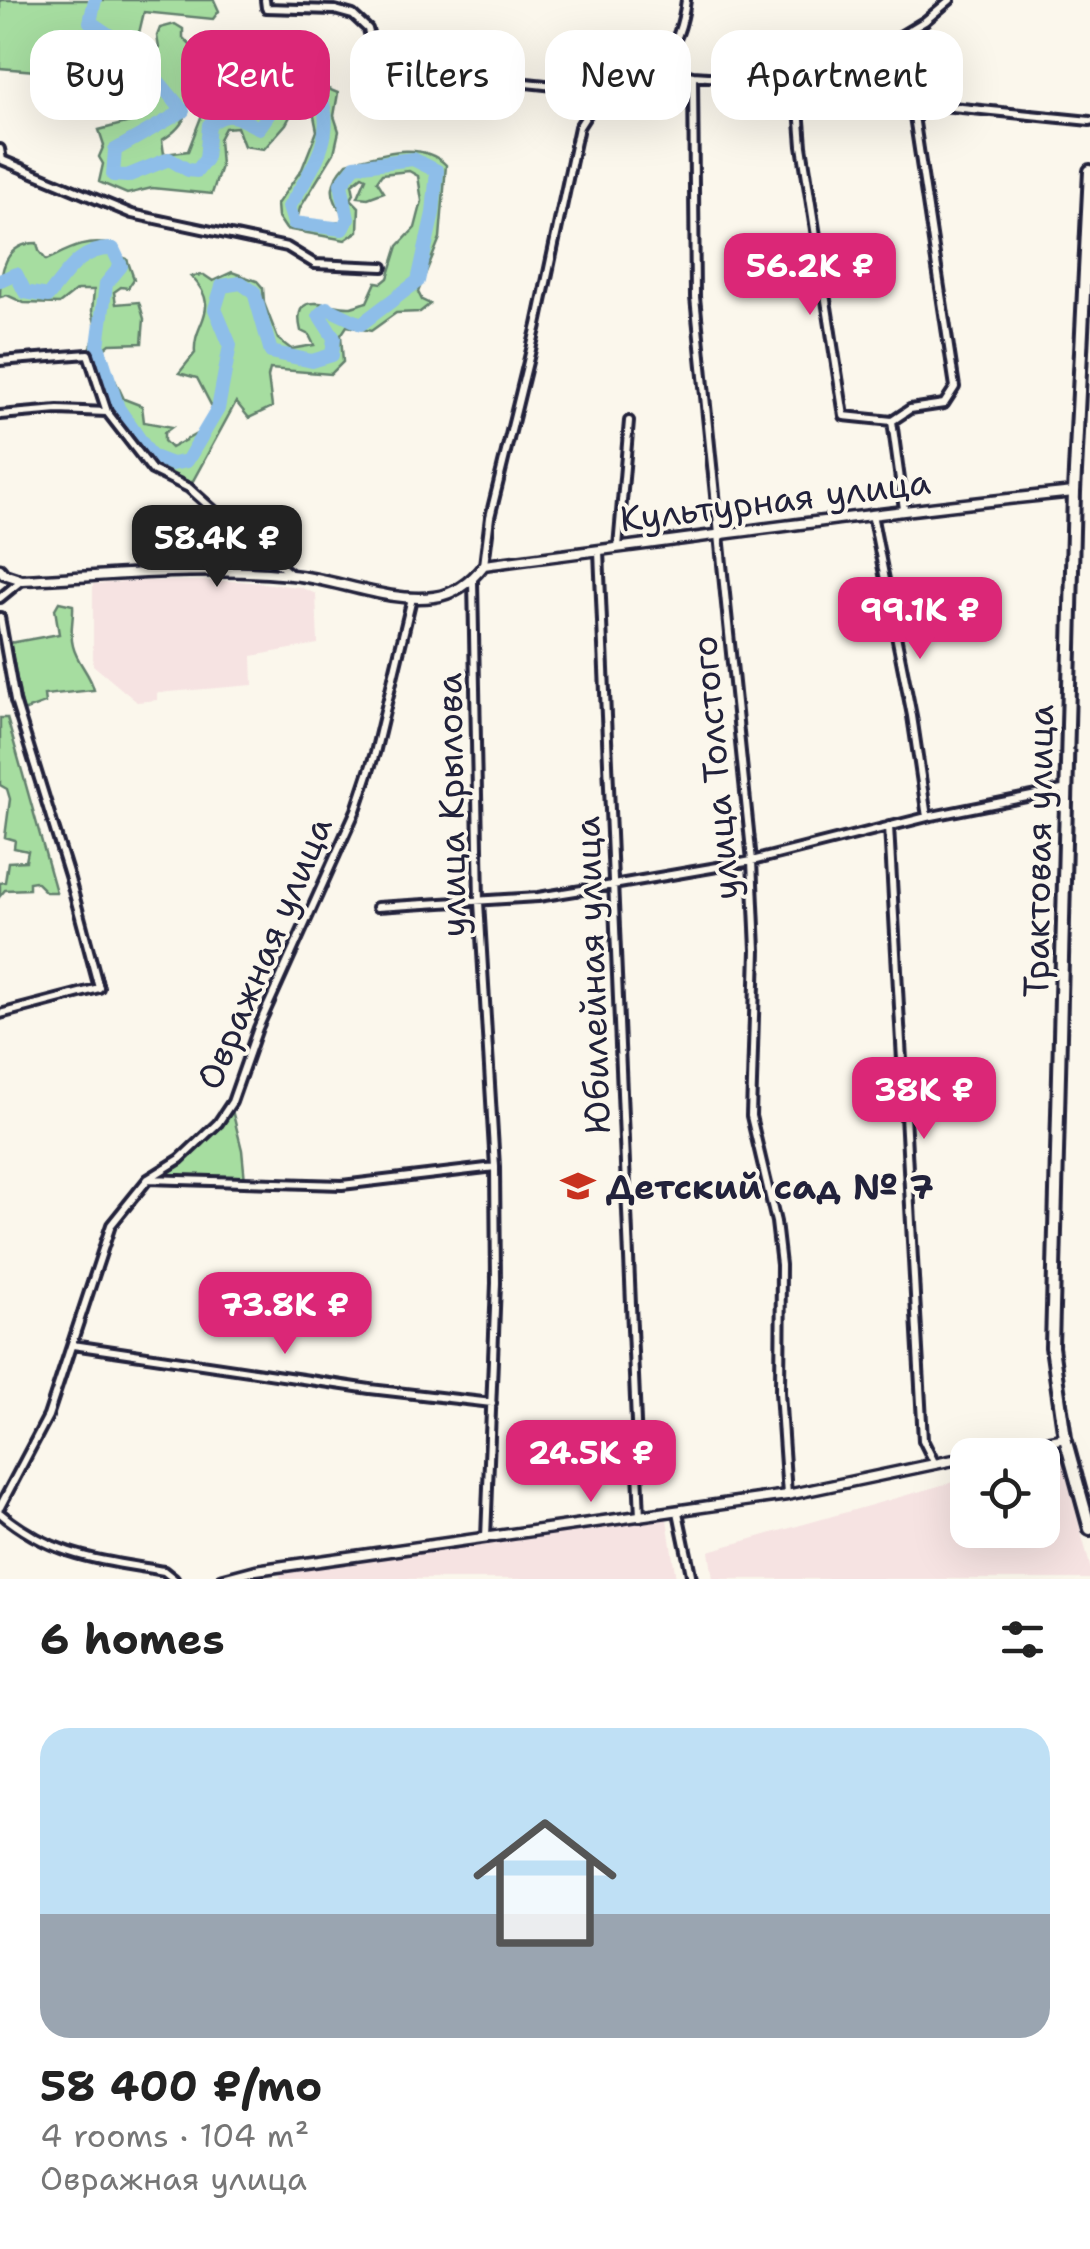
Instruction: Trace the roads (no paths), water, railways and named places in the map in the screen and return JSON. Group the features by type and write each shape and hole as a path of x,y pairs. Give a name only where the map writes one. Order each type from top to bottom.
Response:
{"main road":[{"name":"Трактовая улица","path":"1090,171 1074,492 1052,1332 1065,1438 1090,1529"}],"street":[{"path":"265,0 266,8 335,10 352,15 368,29 378,69 388,77 460,76 545,85"},
{"path":"333,0 335,10"},
{"path":"680,30 686,0"},
{"path":"909,30 950,0"},
{"path":"693,76 711,77"},
{"name":"улица Толстого","path":"693,76 695,296 752,861 756,950 751,1116 776,1222 781,1265 780,1392 787,1495"},
{"path":"963,108 1090,121"},
{"path":"1,572 22,580 194,571 292,575 412,598 452,592 473,580 484,565 490,516 583,120"},
{"path":"800,120 844,416 892,420 910,409 944,404 954,387 915,120"},
{"path":"0,149 2,160 19,170 42,175 132,214 287,247 315,264 383,268"},
{"path":"0,361 88,354 107,412 152,470 189,488 292,575"},
{"path":"0,415 58,410 107,412"},
{"path":"892,420 904,509"},
{"path":"618,547 629,421"},
{"name":"Культурная улица","path":"484,565 718,537 904,509 1074,492"},
{"path":"872,514 912,716 927,817"},
{"name":"Юбилейная улица","path":"599,550 640,1517"},
{"path":"0,598 22,580"},
{"name":"улица Крылова","path":"473,580 479,902 495,1167 496,1283 486,1538"},
{"name":"Овражная улица","path":"0,1510 48,1416 112,1225 148,1179 180,1159 218,1123 232,1102 258,1028 356,810 375,752 412,598"},
{"path":"0,618 15,700 82,918 99,988 0,1014"},
{"path":"377,907 479,902 752,861 927,817 1066,790"},
{"path":"889,826 923,1440 935,1464"},
{"path":"148,1179 342,1185 495,1167"},
{"path":"73,1345 492,1403"},
{"path":"1060,1439 1065,1438"},
{"path":"222,1579 787,1495 950,1461"},
{"path":"0,1510 22,1532 69,1554 164,1571 174,1579"},
{"path":"678,1512 692,1579"}],"waterway":[{"path":"0,281 16,274 25,292 48,296 83,257 113,249 121,266 106,284 98,346 118,408 151,456 172,464 187,461 218,409 230,345 215,309 222,286 241,283 254,292 271,352 312,361 332,355 334,338 319,315 327,308 361,324 418,281 433,213 437,171 413,159 355,166 341,184 348,219 342,229 294,223 289,207 313,167 324,138 326,124 319,93 281,97 259,128 234,116 216,120 209,125 206,159 197,171 169,159 127,176 113,175 115,150 183,111 134,52 90,22 95,0"}],"place":[{"name":"Детский сад № 7","path":"578,1186"}]}
